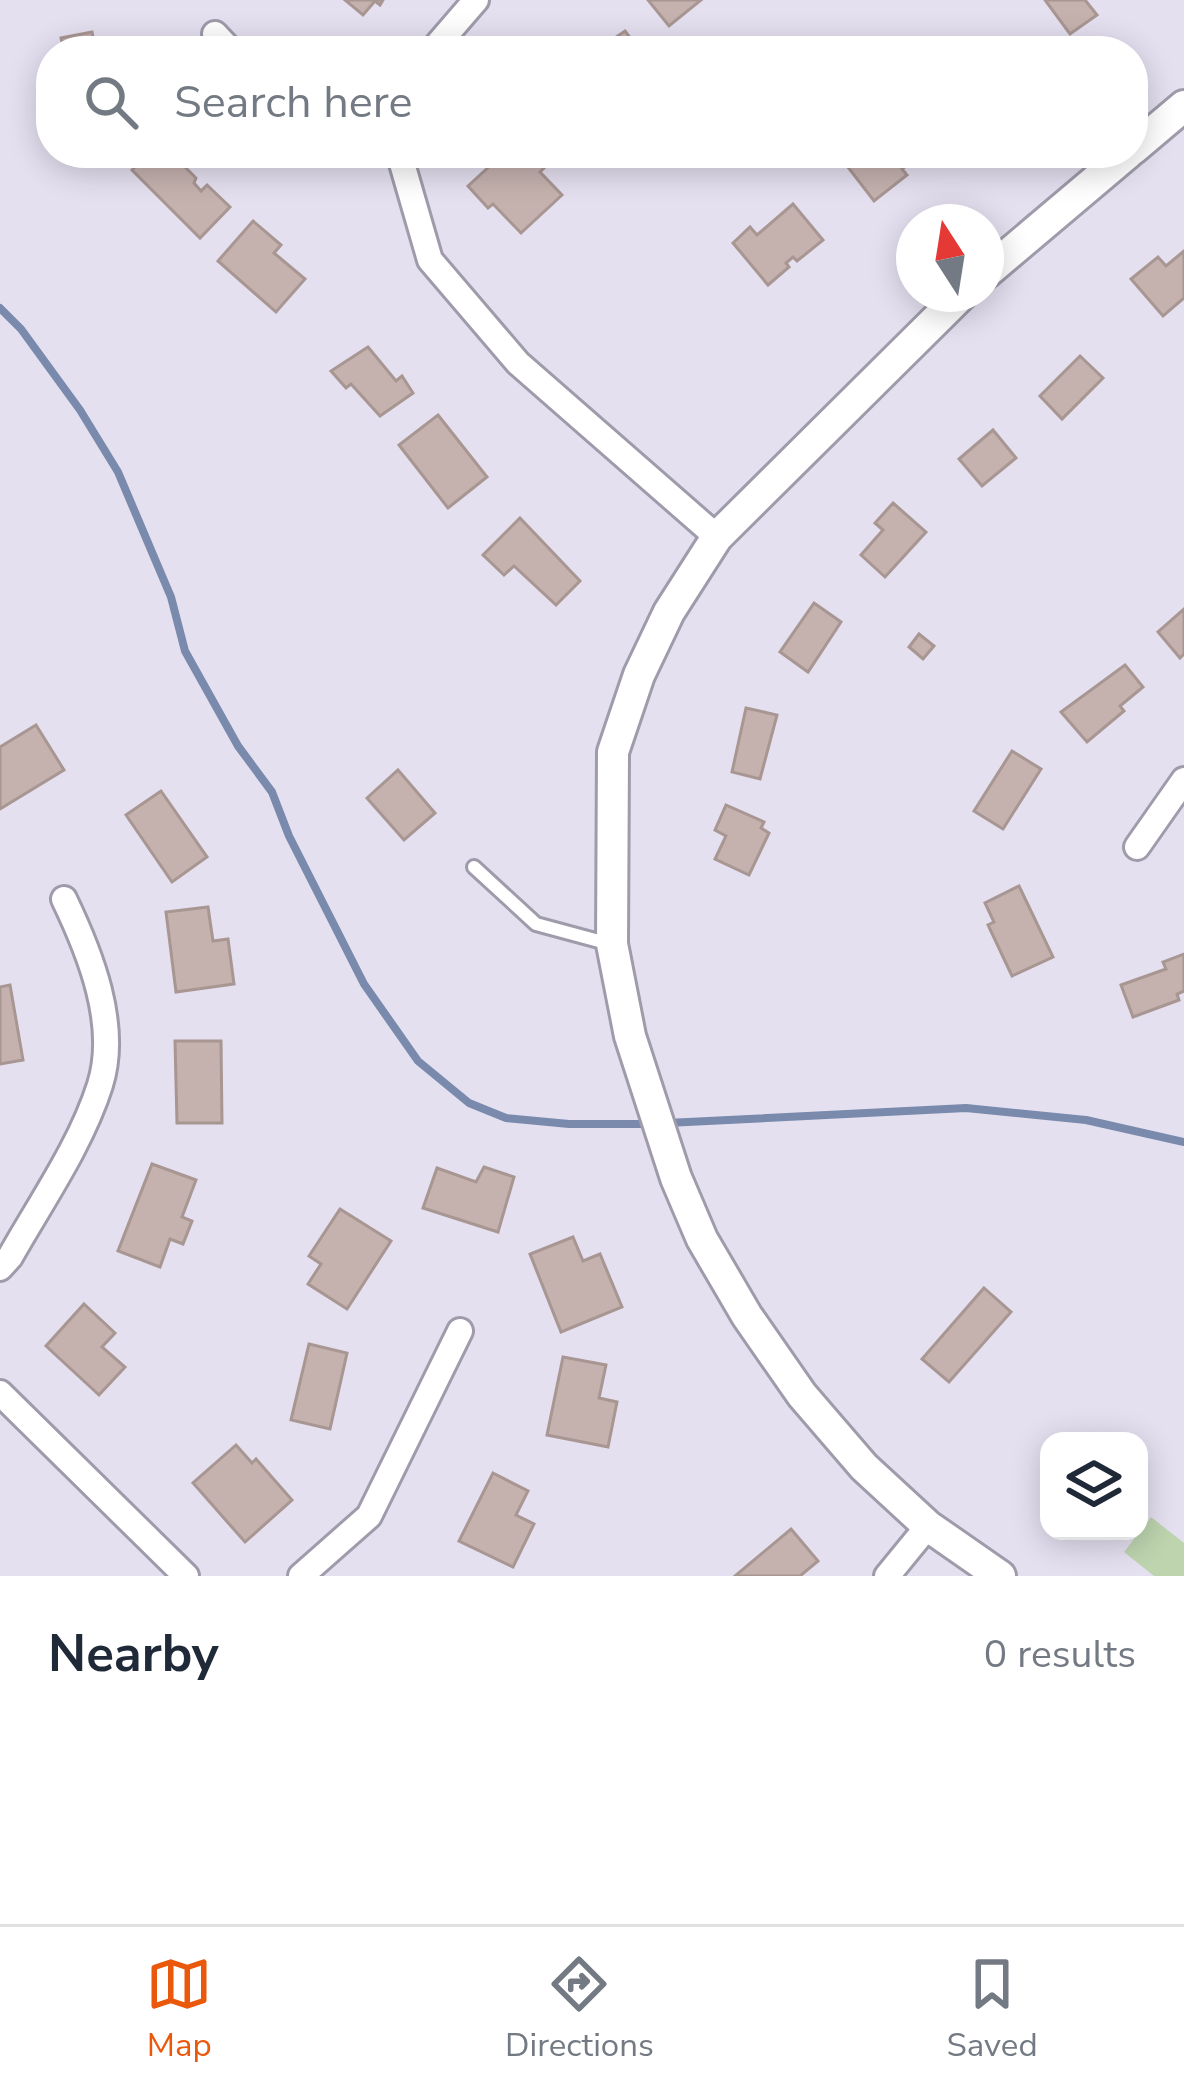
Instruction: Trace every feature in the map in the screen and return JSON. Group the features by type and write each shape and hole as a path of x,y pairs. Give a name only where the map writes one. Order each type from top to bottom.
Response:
{"street":[{"path":"444,36 476,0"},
{"path":"1148,137 1184,106"},
{"path":"400,168 430,260 531,376 717,537"},
{"path":"1004,258 1111,168"},
{"path":"944,312 717,537 669,612 639,675 613,752 612,944 630,1036 676,1178 702,1239 747,1316 802,1395 864,1467 928,1526 1000,1576"},
{"path":"1137,848 1184,780"},
{"path":"0,1268 76,1140 101,1083 106,1036 98,987 64,899"},
{"path":"302,1576 369,1516 460,1330"},
{"path":"0,1393 186,1576"},
{"path":"887,1576 928,1526"}],"lane":[{"path":"474,867 536,924 612,944"}],"green space":[{"path":"1151,1517 1184,1543 1184,1576 1154,1576 1124,1552 1133,1540 1148,1540"}],"building":[{"path":"345,0 383,0 380,5 375,1 363,15"},
{"path":"648,0 701,0 669,26"},
{"path":"1045,0 1085,0 1097,15 1070,34"},
{"path":"186,168 201,191 207,185 230,207 200,238 132,170"},
{"path":"488,168 544,168 540,172 562,195 521,233 468,186"},
{"path":"849,168 903,168 907,175 874,201"},
{"path":"793,204 823,240 797,261 793,257 786,263 789,267 768,285 733,243 750,227 757,235"},
{"path":"253,221 281,245 274,253 305,279 276,312 218,261"},
{"path":"1184,251 1184,298 1163,316 1131,279 1158,257 1166,266"},
{"path":"368,347 396,381 402,376 413,393 380,416 351,384 346,388 331,371"},
{"path":"1080,356 1103,378 1062,419 1040,396"},
{"path":"438,415 487,477 448,508 399,445"},
{"path":"993,430 1016,458 982,486 959,459"},
{"path":"893,503 926,532 885,577 861,555 883,530 875,523"},
{"path":"520,518 580,581 556,605 514,566 504,575 483,555"},
{"path":"814,603 841,622 808,672 780,652"},
{"path":"1184,609 1184,654 1180,658 1158,632"},
{"path":"919,634 934,646 923,659 909,647"},
{"path":"1125,665 1143,687 1120,706 1124,711 1087,742 1061,712"},
{"path":"746,708 777,715 760,779 732,772"},
{"path":"36,725 64,770 0,809 0,747"},
{"path":"1012,751 1041,769 1003,829 974,811"},
{"path":"398,770 435,813 404,840 367,798"},
{"path":"161,791 207,857 172,882 126,815"},
{"path":"726,805 764,822 761,828 769,833 749,875 715,859 726,836 715,830"},
{"path":"1019,886 1053,957 1012,976 988,925 994,922 985,903"},
{"path":"208,907 213,941 228,939 234,984 176,992 166,912"},
{"path":"1184,954 1184,991 1177,994 1179,1000 1133,1017 1121,985 1166,969 1163,962"},
{"path":"10,985 23,1060 0,1064 0,987"},
{"path":"175,1041 221,1041 222,1123 177,1123"},
{"path":"152,1164 196,1180 182,1217 192,1221 183,1244 170,1239 160,1267 118,1251"},
{"path":"484,1167 514,1177 498,1232 423,1208 437,1168 476,1182"},
{"path":"340,1209 391,1241 347,1309 308,1284 321,1264 309,1256"},
{"path":"573,1237 583,1261 600,1254 622,1307 561,1332 530,1254"},
{"path":"984,1288 1011,1312 949,1382 922,1359"},
{"path":"84,1304 115,1333 102,1347 125,1367 99,1395 46,1346"},
{"path":"309,1344 347,1353 330,1429 291,1420"},
{"path":"563,1357 606,1365 599,1398 617,1402 608,1447 547,1435"},
{"path":"236,1445 252,1463 256,1459 292,1500 245,1542 193,1483"},
{"path":"493,1473 528,1491 516,1515 534,1524 513,1567 459,1541"},
{"path":"791,1529 818,1561 800,1576 735,1576"}],"waterway":[{"path":"0,308 80,410 118,472 171,597 185,651 238,746 272,792 289,836 364,984 418,1061 469,1103 506,1118 652,1124"},
{"path":"667,1123 966,1108 1086,1120 1184,1142"}]}
